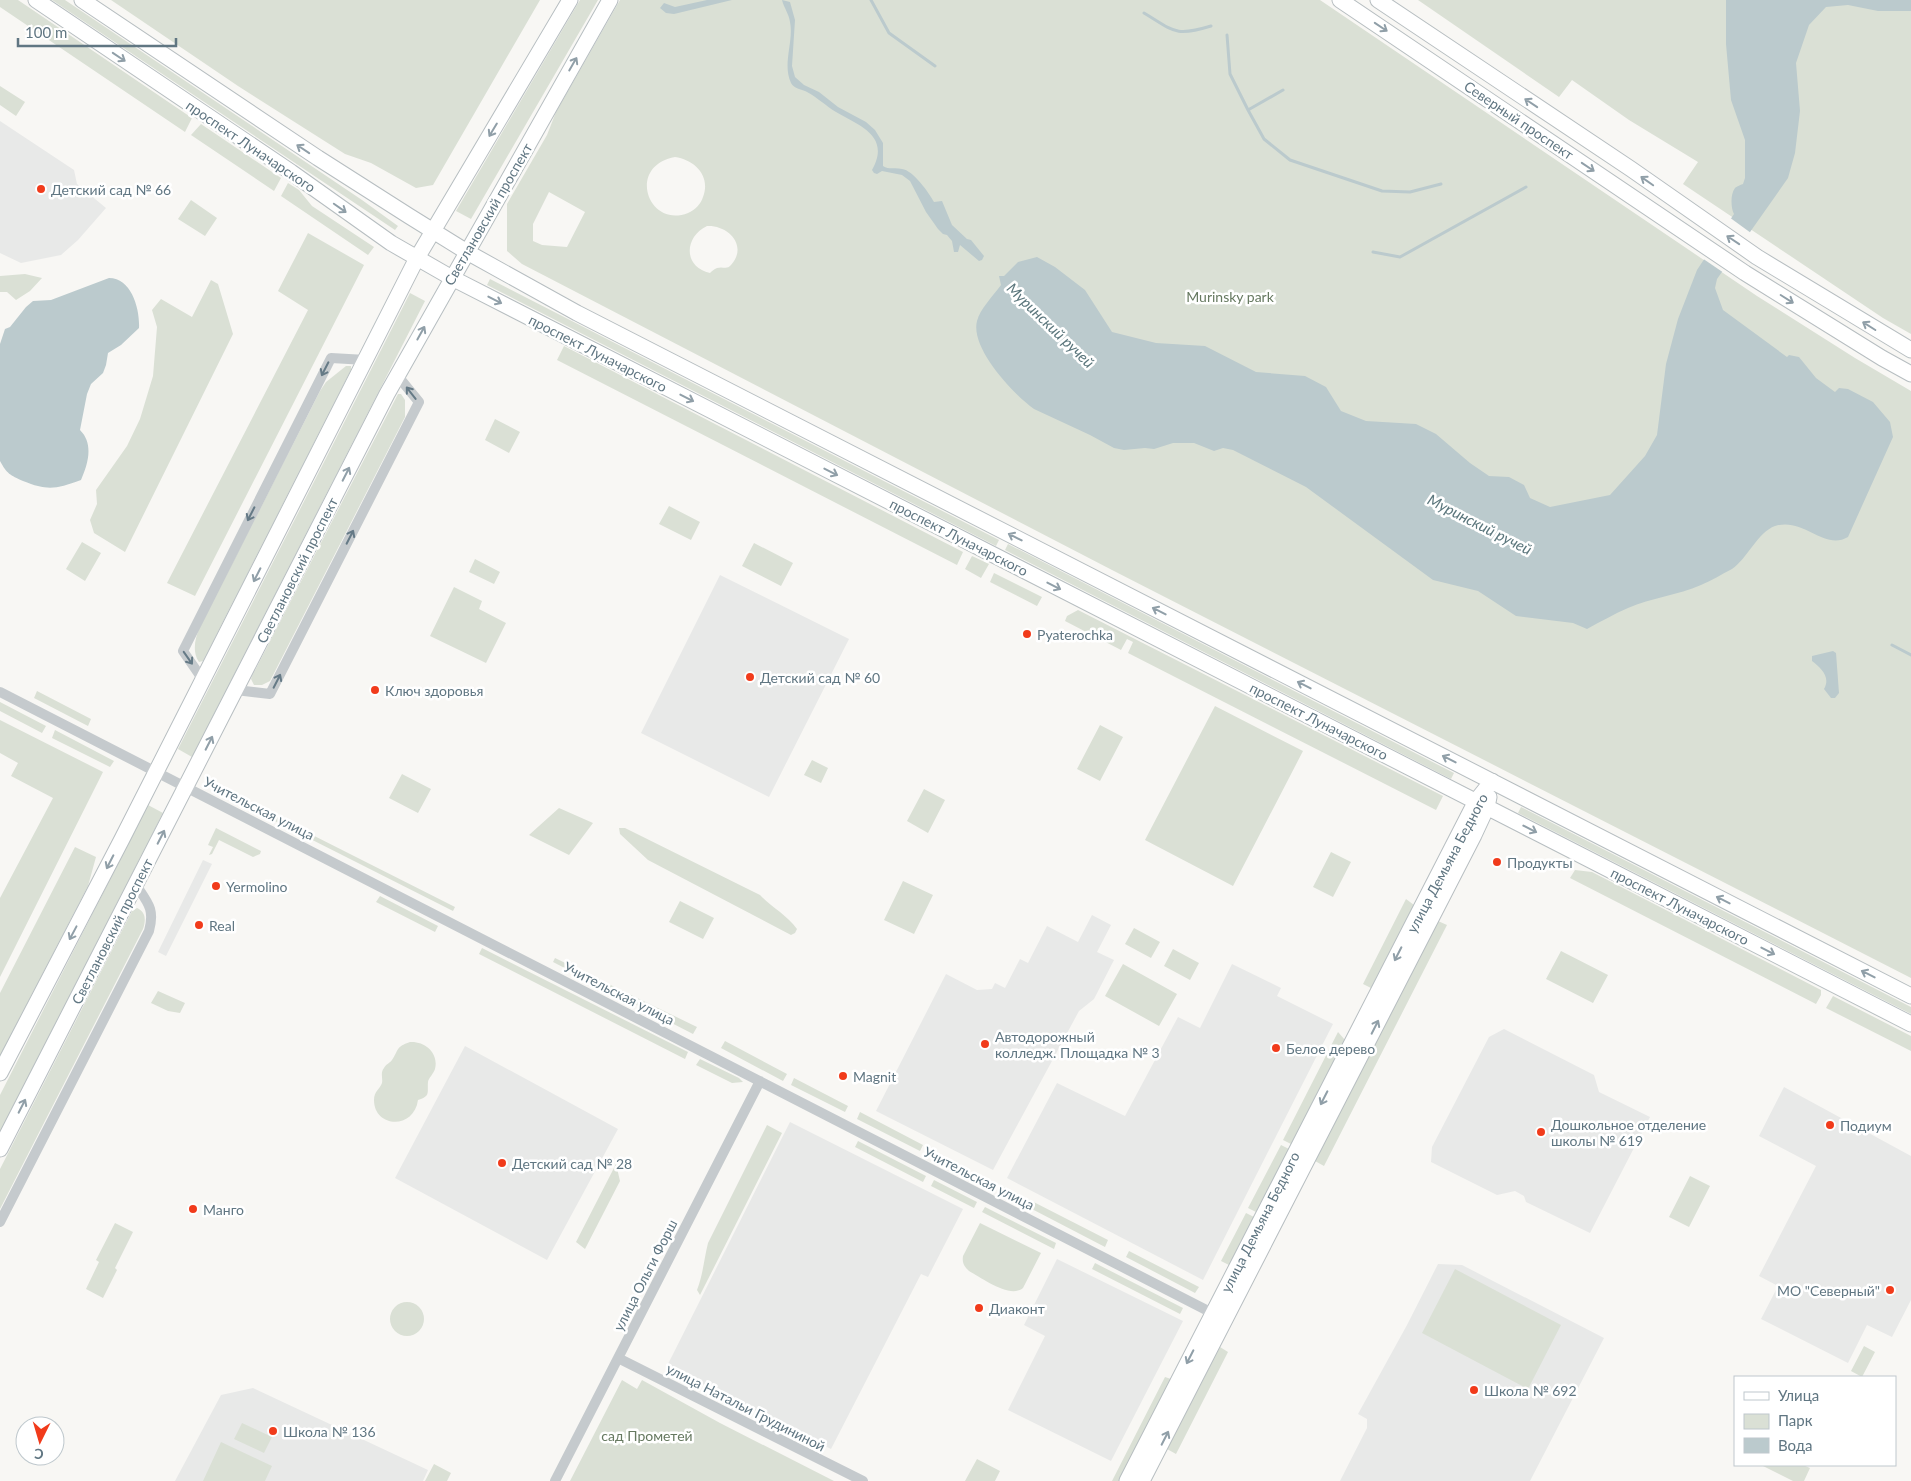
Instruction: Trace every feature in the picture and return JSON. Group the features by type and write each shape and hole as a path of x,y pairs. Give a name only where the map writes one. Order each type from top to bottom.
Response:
{"main road":[{"name":"проспект Луначарского","path":"36,0 291,172 385,239 452,278 1911,1024"},
{"name":"проспект Луначарского","path":"82,0 318,158 433,231 467,252 578,313 1911,996"},
{"path":"0,1073 156,772 417,258 570,0"},
{"name":"Светлановский проспект","path":"0,1150 397,375 610,0"},
{"name":"Северный проспект","path":"1340,0 1745,273 1911,374"},
{"name":"Северный проспект","path":"1378,0 1599,148 1757,257 1911,350"},
{"name":"улица Демьяна Бедного","path":"1142,1481 1219,1317 1482,804 1492,781"},
{"name":"улица Демьяна Бедного","path":"1127,1481 1219,1317"}],"street":[{"path":"203,680 182,650 322,375 331,358 366,360"},
{"path":"236,690 270,694 419,402 397,375"},
{"name":"Учительская улица","path":"0,692 1219,1317"},
{"path":"0,1222 148,931 152,920 152,908 136,885"},
{"name":"улица Ольги Форш","path":"555,1481 760,1081"},
{"name":"улица Натальи Грудининой","path":"618,1358 862,1481"}],"shaded area":[{"name":"Детский сад № 66","path":"0,121 74,170 77,184 106,208 78,240 61,255 21,263 0,253"},
{"name":"Детский сад № 60","path":"720,575 849,639 769,797 641,733"},
{"path":"203,860 212,864 166,956 158,952"},
{"name":"Автодорожный колледж. Площадка № 3","path":"1092,915 1111,925 1097,952 1114,960 1094,999 1079,1011 993,1170 876,1111 946,974 977,990 992,989 995,983 1005,988 1020,959 1028,963 1047,926 1078,942"},
{"path":"1232,964 1281,988 1277,996 1333,1024 1203,1280 1007,1178 1057,1083 1125,1116 1178,1017 1200,1028"},
{"name":"Дошкольное отделение школы № 619","path":"1504,1029 1594,1075 1599,1092 1650,1117 1590,1233 1526,1202 1524,1196 1515,1191 1497,1195 1431,1162 1432,1147 1489,1037"},
{"name":"Детский сад № 28","path":"465,1046 618,1129 547,1260 395,1178"},
{"path":"1784,1087 1911,1156 1911,1300 1892,1337 1867,1325 1848,1363 1761,1319 1778,1286 1759,1276 1816,1166 1759,1136"},
{"path":"790,1122 963,1209 928,1277 921,1274 831,1449 667,1366"},
{"path":"1057,1259 1183,1321 1111,1461 1008,1410 1045,1336 1024,1325"},
{"name":"Школа № 692","path":"1438,1264 1462,1265 1604,1338 1530,1481 1340,1481 1367,1428 1367,1419 1358,1414"},
{"name":"Школа № 136","path":"253,1388 428,1470 423,1481 175,1481 221,1395"}],"green space":[{"path":"0,0 18,0 192,118 185,132 0,7"},
{"path":"52,0 65,0 398,226 395,230"},
{"path":"111,0 540,0 433,185 416,188 371,163 345,154 238,86"},
{"path":"580,0 598,0 471,219 456,211"},
{"name":"Murinsky park","path":"620,0 1320,0 1757,296 1911,391 1911,978 1112,570 522,264 507,251 507,204 547,135 556,112","holes":["675,157 695,165 703,176 705,189 702,200 695,208 688,213 674,216 662,212 653,205 648,194 647,183 651,172 660,163","549,192 585,212 567,247 542,245 533,241 533,224","707,226 715,227 729,233 734,238 738,251 736,258 729,266 714,269 710,273 701,270 695,265 690,251 694,237"]},
{"path":"1418,0 1911,0 1911,334 1883,318 1683,184 1698,162 1629,120 1572,80 1559,97"},
{"path":"0,86 25,102 16,116 0,105"},
{"path":"201,124 281,178 274,191 191,135"},
{"path":"288,183 299,190 312,206 374,247 368,255 281,196"},
{"path":"191,200 217,218 205,236 178,219"},
{"path":"308,233 364,265 195,596 167,583 308,310 278,291"},
{"path":"25,274 42,278 30,291 16,300 7,292 0,292 0,276"},
{"path":"490,279 999,540 996,546 487,285"},
{"path":"211,280 218,284 233,334 125,552 94,533 90,520 97,504 96,490 127,446 140,419 153,376 157,327 152,310 161,299 192,317"},
{"path":"410,293 425,301 192,757 178,749"},
{"path":"564,346 963,552 957,565 557,360"},
{"path":"346,366 351,366 351,370 203,661 199,662 195,650 195,641 199,629 320,391 326,382"},
{"path":"398,394 401,394 405,400 405,417 270,681 262,685 254,685 251,679 252,676"},
{"path":"495,419 520,432 509,453 485,440"},
{"path":"669,506 700,522 691,540 659,524"},
{"path":"82,542 101,553 85,581 66,569"},
{"path":"754,543 793,563 781,586 742,566"},
{"path":"1008,544 1454,773 1451,779 1005,550"},
{"path":"972,556 989,564 981,578 965,569"},
{"path":"475,559 500,572 494,584 469,572"},
{"path":"994,573 1042,597 1037,606 990,582"},
{"path":"454,587 482,601 479,609 506,623 486,663 430,636"},
{"path":"1078,610 1443,796 1436,810 1128,653 1133,642 1127,639 1121,650 1065,621 1067,616"},
{"path":"37,691 91,719 88,726 34,698"},
{"path":"0,702 46,726 42,733 0,711"},
{"path":"1215,706 1303,751 1233,886 1145,840"},
{"path":"0,720 103,772 0,977 0,898 53,798 11,776 18,763 0,753"},
{"path":"1100,725 1123,737 1100,781 1077,769"},
{"path":"55,730 114,761 110,767 52,738"},
{"path":"812,760 828,768 821,783 804,775"},
{"path":"402,774 431,789 418,813 389,798"},
{"path":"924,789 945,800 928,833 907,821"},
{"path":"237,797 455,907 453,911 235,801"},
{"path":"148,805 163,813 0,1132 0,1095"},
{"path":"1521,807 1911,1007 1911,1014 1518,813"},
{"path":"559,808 593,823 569,855 529,835"},
{"path":"216,828 261,851 260,854 253,857 219,840 212,854 209,855 213,847 208,845"},
{"path":"619,828 625,828 760,895 793,924 797,929 795,933 791,935 648,860 620,834"},
{"path":"75,847 96,857 88,886 0,1056 0,993"},
{"path":"1331,852 1351,862 1333,897 1313,887"},
{"path":"1575,870 1592,872 1821,990 1821,995 1816,1004 1570,878"},
{"path":"903,881 933,895 914,934 884,920"},
{"path":"380,896 438,926 435,932 376,902"},
{"path":"1406,899 1414,905 1371,988 1363,984"},
{"path":"680,901 714,918 703,939 669,922"},
{"path":"137,908 144,917 143,929 0,1209 0,1169 132,911"},
{"path":"1438,921 1447,925 1324,1166 1315,1161"},
{"path":"1134,928 1160,942 1151,958 1125,944"},
{"path":"482,948 688,1052 685,1059 479,954"},
{"path":"1173,949 1199,963 1190,980 1164,966"},
{"path":"1561,951 1608,975 1593,1003 1546,979"},
{"path":"555,958 697,1027 693,1034 553,962"},
{"path":"1123,964 1177,994 1159,1026 1105,996"},
{"path":"158,991 185,1003 180,1013 168,1011 151,1003"},
{"path":"1833,996 1911,1036 1911,1051 1826,1008"},
{"path":"1338,1032 1345,1040 1291,1144 1283,1140"},
{"path":"725,1041 787,1074 783,1081 721,1048"},
{"path":"410,1042 416,1042 430,1049 435,1058 435,1069 428,1081 427,1095 418,1100 415,1110 409,1117 402,1121 394,1122 380,1116 376,1109 375,1094 382,1083 382,1072 385,1067 400,1047"},
{"path":"700,1059 739,1078 743,1082 732,1083 696,1065"},
{"path":"794,1078 848,1106 845,1112 791,1085"},
{"path":"860,1112 923,1145 920,1151 857,1119"},
{"path":"767,1125 782,1133 700,1295 697,1290 708,1243"},
{"path":"858,1141 926,1176 923,1182 855,1147"},
{"path":"1281,1145 1289,1149 1256,1212 1248,1208"},
{"path":"616,1164 620,1181 585,1249 576,1242"},
{"path":"1690,1176 1710,1186 1689,1227 1669,1217"},
{"path":"934,1180 977,1202 974,1208 931,1186"},
{"path":"1004,1187 1108,1240 1105,1247 1001,1193"},
{"path":"985,1207 1056,1243 1054,1249 982,1212"},
{"path":"1246,1213 1254,1217 1229,1265 1221,1261"},
{"path":"115,1223 133,1232 103,1298 86,1289 99,1262 96,1260"},
{"path":"980,1223 1041,1253 1023,1288 1011,1291 996,1286 969,1271 965,1266 963,1256"},
{"path":"1129,1251 1199,1287 1195,1293 1126,1257"},
{"path":"1095,1263 1183,1308 1180,1314 1092,1269"},
{"path":"1455,1269 1561,1325 1528,1389 1422,1333"},
{"path":"407,1302 414,1303 419,1307 423,1312 423,1326 419,1331 414,1335 407,1336 400,1335 395,1331 391,1326 390,1319 391,1312 395,1307 400,1303"},
{"path":"1864,1346 1875,1352 1863,1376 1851,1371"},
{"path":"1220,1347 1228,1352 1176,1454 1167,1449"},
{"path":"1165,1377 1171,1379 1119,1481 1112,1481"},
{"name":"сад Прометей","path":"622,1380 637,1389 642,1380 720,1423 834,1481 570,1481"},
{"path":"242,1423 272,1437 264,1453 234,1439"},
{"path":"221,1442 272,1466 265,1481 203,1481"},
{"path":"977,1459 1000,1471 995,1481 965,1481"},
{"path":"434,1464 451,1473 447,1481 425,1481"},
{"path":"1763,1466 1805,1466 1810,1468 1804,1481 1793,1481"}],"water":[{"path":"707,0 732,0 674,14 666,13 660,8 664,3 675,7"},
{"path":"782,0 790,2 795,20 792,66 795,77 838,107 866,122 875,130 883,143 883,166 906,170 920,182 934,202 942,201 952,225 967,239 971,240 984,256 982,260 979,261 960,245 958,252 954,252 952,241 938,229 926,212 910,181 902,175 882,171 877,174 874,173 872,170 877,158 878,149 875,140 870,134 811,94 792,85 788,68 791,29 789,16"},
{"name":"Муринский ручей","path":"1726,0 1911,0 1911,11 1878,11 1848,5 1826,7 1809,25 1796,63 1800,111 1795,153 1788,178 1717,279 1715,288 1723,310 1787,357 1789,355 1799,357 1816,378 1835,392 1839,388 1848,389 1873,402 1890,422 1893,437 1848,537 1831,540 1795,526 1785,524 1775,526 1763,534 1737,565 1709,582 1628,608 1587,629 1573,623 1516,616 1478,591 1433,580 1306,487 1233,450 1223,448 1214,451 1194,443 1173,443 1154,449 1124,450 1114,448 1034,409 1015,393 986,357 977,332 977,321 984,307 1001,285 999,276 1004,276 1018,262 1037,257 1055,267 1085,290 1112,332 1156,343 1205,346 1256,372 1305,376 1326,387 1341,411 1366,421 1416,424 1436,434 1470,463 1489,476 1509,477 1524,485 1530,498 1550,507 1610,495 1645,456 1657,435 1666,364 1678,319 1697,270 1734,214 1732,194 1735,188 1743,184 1745,178 1745,140 1731,100 1726,44"},
{"path":"109,278 117,279 129,289 136,304 139,328 121,345 108,353 103,373 91,384 87,394 80,430 87,441 88,454 81,480 52,488 23,481 9,474 0,461 0,344 5,329 10,327 33,301 51,300"},
{"path":"1833,651 1836,653 1839,693 1835,698 1831,698 1824,689 1826,677 1822,670 1812,661 1812,656"}],"pier":[{"path":"1729,217 1751,233 1724,273 1702,258"}],"waterway":[{"path":"871,0 889,33 935,66"},
{"path":"1144,13 1175,30 1190,31 1211,26"},
{"path":"1227,35 1230,74 1248,110 1264,139 1290,160 1382,191 1410,192 1441,184"},
{"path":"1248,110 1283,90"},
{"path":"1373,252 1400,257 1526,187"},
{"path":"1892,645 1911,655"}],"place":[{"name":"Детский сад № 66","path":"41,189"},
{"name":"Pyaterochka","path":"1027,634"},
{"name":"Детский сад № 60","path":"750,677"},
{"name":"Ключ здоровья","path":"375,690"},
{"name":"Продукты","path":"1497,862"},
{"name":"Yermolino","path":"216,886"},
{"name":"Real","path":"199,925"},
{"name":"Автодорожный колледж. Площадка № 3","path":"985,1044"},
{"name":"Белое дерево","path":"1276,1048"},
{"name":"Magnit","path":"843,1076"},
{"name":"Подиум","path":"1830,1125"},
{"name":"Дошкольное отделение школы № 619","path":"1541,1132"},
{"name":"Детский сад № 28","path":"502,1163"},
{"name":"Манго","path":"193,1209"},
{"name":"МО \"Северный\"","path":"1890,1290"},
{"name":"Диаконт","path":"979,1308"},
{"name":"Школа № 692","path":"1474,1390"},
{"name":"Школа № 136","path":"273,1431"}]}
